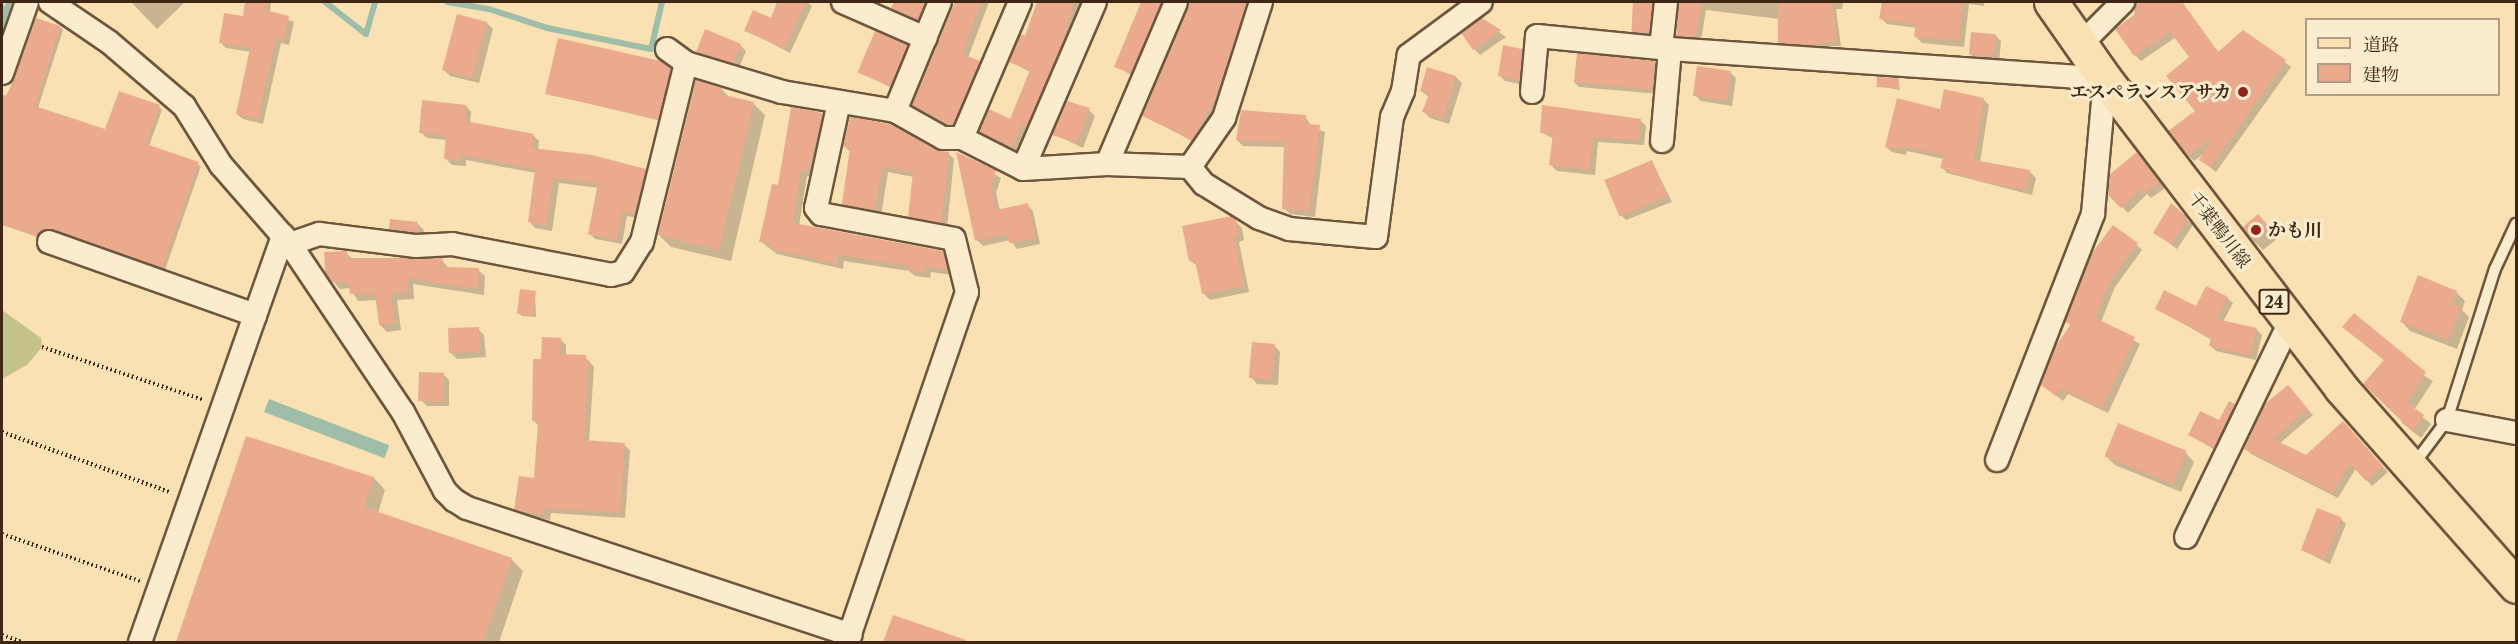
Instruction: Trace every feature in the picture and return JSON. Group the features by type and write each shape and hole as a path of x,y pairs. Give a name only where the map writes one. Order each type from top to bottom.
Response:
{"main road":[{"name":"千葉鴨川線","path":"2051,2 2105,79 2290,322 2411,468 2517,586"}],"street":[{"path":"2,73 27,2"},
{"path":"50,2 109,42 184,106 221,165 286,240 403,412 445,491 454,500 467,508 848,639 967,292 954,238 821,214 816,208 839,102"},
{"path":"843,2 925,38"},
{"path":"895,111 940,2"},
{"path":"962,138 1020,2"},
{"path":"1023,169 1095,2"},
{"path":"1107,164 1176,2"},
{"path":"1190,167 1224,118 1261,2"},
{"path":"667,49 686,63 782,92 895,111 943,138 962,138 1023,169 1107,164 1190,167 1204,184 1259,218 1289,229 1376,237 1392,117 1403,91 1409,55 1481,2"},
{"path":"1662,141 1666,2"},
{"path":"2080,45 2123,2"},
{"path":"1532,92 1537,36 1665,49 2105,79 2093,214 1997,460"},
{"path":"286,240 319,234 416,246 452,244 611,275 623,272 642,242 686,63"},
{"path":"140,642 255,315 286,240"},
{"path":"49,242 255,315"},
{"path":"2186,537 2290,322"},
{"path":"2447,420 2517,433"}],"lane":[{"path":"2411,468 2447,420 2495,269 2517,224"}],"path":[{"path":"42,347 223,406"},
{"path":"2,432 159,486 189,504"},
{"path":"2,534 160,587"},
{"path":"2,635 22,642"}],"shaded area":[{"path":"2,310 41,338 42,347 27,365 2,379"},
{"path":"269,399 389,445 384,458 264,412"}],"building":[{"path":"245,2 266,2 265,10 289,16 283,41 276,39 258,119 236,114 250,48 219,43 224,13 243,16"},
{"path":"777,2 806,2 784,48 744,31 753,10 771,18"},
{"path":"894,2 926,2 918,20 891,8"},
{"path":"955,2 981,2 962,54 980,61 953,124 947,124 912,105"},
{"path":"1037,2 1074,2 1060,50 1027,126 1022,124 1012,148 979,132 989,109 1010,119 1030,70 1009,62 1021,34 1025,36"},
{"path":"1141,2 1162,2 1131,73 1114,67"},
{"path":"1189,2 1247,2 1215,100 1192,140 1142,116"},
{"path":"1633,2 1652,3 1650,33 1631,32"},
{"path":"1679,2 1701,2 1696,37 1676,36"},
{"path":"1778,2 1832,2 1837,41 1810,45 1778,43"},
{"path":"1882,2 1962,2 1959,41 1914,37 1916,24 1879,19"},
{"path":"2136,2 2182,2 2218,52 2243,30 2286,60 2210,167 2199,160 2213,137 2187,156 2168,131 2195,111 2166,76 2189,57 2170,32 2134,56 2115,29 2134,15"},
{"path":"457,14 487,22 472,78 442,70"},
{"path":"36,18 60,26 35,106 105,129 119,91 160,105 146,144 199,162 162,268 54,229 46,229 37,236 2,224 2,94 6,96 15,77"},
{"path":"1482,18 1501,30 1473,50 1461,33"},
{"path":"705,29 741,44 733,63 696,52"},
{"path":"875,31 908,45 891,86 857,72"},
{"path":"1971,32 1996,34 1994,57 1969,55"},
{"path":"558,38 661,61 671,69 658,119 545,94"},
{"path":"1503,45 1522,49 1520,80 1498,76"},
{"path":"1577,53 1655,61 1652,90 1574,82"},
{"path":"1697,66 1731,71 1726,100 1693,96"},
{"path":"1427,67 1456,76 1443,119 1422,112 1429,94 1420,91"},
{"path":"1877,77 1899,78 1898,88 1876,87"},
{"path":"696,80 722,88 720,94 754,102 719,250 658,235"},
{"path":"1944,89 1984,98 1974,160 2030,170 2027,190 1981,182 1940,168 1944,155 1901,146 1901,150 1885,147 1897,98 1940,109"},
{"path":"422,100 466,105 465,121 534,134 532,148 592,155 646,169 635,214 622,211 617,240 588,234 598,183 553,178 546,226 528,222 535,169 461,155 461,160 444,159 446,135 419,133"},
{"path":"1067,101 1090,108 1077,143 1052,135"},
{"path":"1542,105 1641,119 1638,140 1593,137 1589,170 1549,165 1553,134 1540,133"},
{"path":"791,107 823,113 808,172 801,171 793,223 943,251 948,270 925,267 925,273 907,270 908,266 838,255 837,264 770,248 770,243 759,242 772,184 778,185"},
{"path":"1241,110 1306,115 1306,124 1320,125 1309,211 1282,209 1284,142 1236,140"},
{"path":"850,117 890,124 936,150 949,152 941,223 908,217 913,172 882,167 875,210 842,204 850,148 843,147"},
{"path":"956,152 996,170 991,186 996,210 1028,203 1035,238 1009,243 1007,234 975,241"},
{"path":"2137,152 2160,182 2144,193 2141,189 2121,208 2108,195 2110,174"},
{"path":"1652,160 1667,196 1619,216 1604,180"},
{"path":"2171,203 2188,218 2171,244 2153,233"},
{"path":"2258,214 2270,228 2254,241 2242,228"},
{"path":"1231,216 1236,220 1239,235 1234,236 1244,286 1202,294 1195,260 1189,261 1182,226"},
{"path":"390,219 418,222 417,232 389,229"},
{"path":"2113,225 2138,243 2110,281 2095,318 2135,337 2102,408 2061,389 2056,396 2041,385 2055,347 2071,324 2065,322 2092,253"},
{"path":"347,251 347,258 443,258 441,267 479,268 478,289 407,278 407,293 391,293 395,323 379,325 375,294 350,294 348,282 332,282 325,272 324,252"},
{"path":"2418,275 2457,291 2452,303 2461,307 2448,340 2400,322"},
{"path":"2206,286 2228,297 2216,319 2257,328 2250,356 2209,346 2211,338 2155,309 2164,290 2196,306"},
{"path":"520,289 536,291 533,316 517,314"},
{"path":"2354,313 2426,372 2407,403 2424,415 2413,432 2363,384 2384,360 2342,327"},
{"path":"479,327 480,352 449,353 448,328"},
{"path":"542,337 561,338 560,354 586,355 586,360 589,360 584,440 625,443 620,513 545,508 544,515 514,510 519,476 534,478 538,421 532,421 533,359 541,359"},
{"path":"1252,342 1275,344 1272,380 1249,378"},
{"path":"419,372 444,373 443,402 418,401"},
{"path":"2288,385 2308,409 2273,439 2306,455 2343,421 2383,466 2366,481 2350,464 2332,493 2244,449 2265,404"},
{"path":"2229,401 2235,404 2214,448 2188,435 2200,411 2219,420"},
{"path":"2118,423 2187,451 2173,484 2105,456"},
{"path":"246,436 374,477 364,507 512,558 483,642 176,642"},
{"path":"2317,508 2341,517 2325,559 2301,550"},
{"path":"893,615 966,640 965,642 883,642"}],"waterway":[{"path":"2,27 9,2"},
{"path":"325,2 366,34 375,2"},
{"path":"447,2 489,9 547,28 651,49 662,2"}],"place":[{"name":"エスペランスアサカ","path":"2243,92"},
{"name":"かも川","path":"2256,230"}]}
